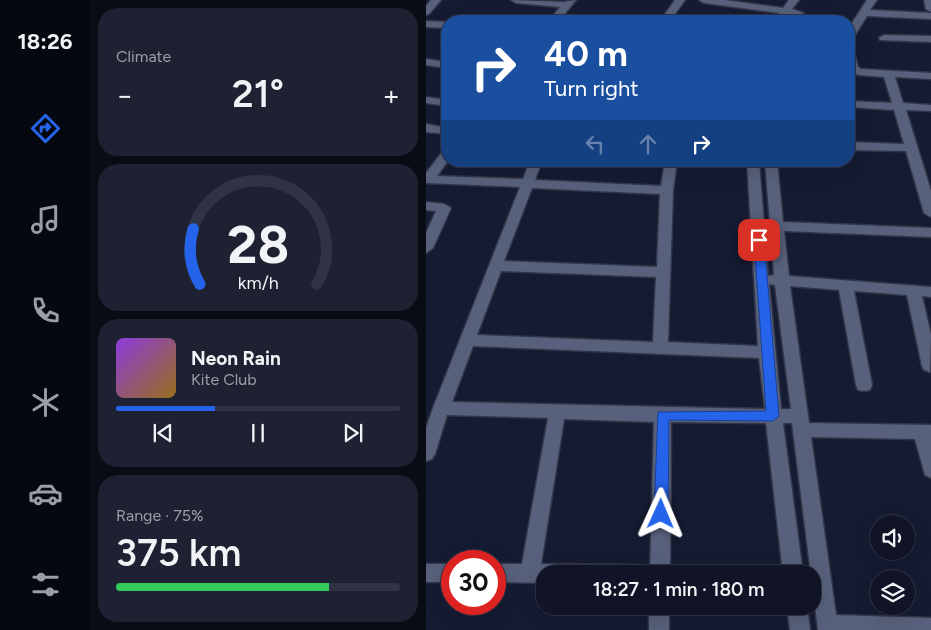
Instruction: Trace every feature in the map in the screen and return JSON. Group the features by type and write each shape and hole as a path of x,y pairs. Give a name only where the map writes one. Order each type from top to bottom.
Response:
{"street":[{"path":"426,12 436,0"},
{"path":"516,0 569,2"},
{"path":"669,15 680,0"},
{"path":"704,0 799,14"},
{"path":"783,15 794,0"},
{"path":"855,27 872,0"},
{"path":"929,0 931,8"},
{"path":"559,15 569,2"},
{"path":"864,13 931,16"},
{"path":"426,24 441,25"},
{"path":"884,38 931,39"},
{"path":"426,62 441,64"},
{"path":"855,70 931,76"},
{"path":"889,74 931,213"},
{"path":"426,100 441,102"},
{"path":"855,104 931,108"},
{"path":"426,128 441,130"},
{"path":"855,146 911,148"},
{"path":"427,179 441,162"},
{"path":"426,454 441,408 498,266 534,167"},
{"path":"660,348 667,190 670,167"},
{"path":"753,167 766,352 792,565"},
{"path":"771,167 782,281 827,628 931,628"},
{"path":"427,179 667,190"},
{"path":"426,206 444,208 426,248"},
{"path":"776,226 931,233"},
{"path":"498,266 664,272"},
{"path":"762,279 931,292"},
{"path":"846,286 864,385"},
{"path":"913,290 930,366"},
{"path":"467,340 766,352"},
{"path":"441,408 663,415 773,416 800,423 926,432 931,470"},
{"path":"530,573 557,412"},
{"path":"660,565 663,415"},
{"path":"426,573 441,573"},
{"path":"506,573 536,573"},
{"path":"659,615 659,630"},
{"path":"798,615 800,630"}],"route":[{"path":"661,514 663,415 773,416 766,352 759,240"}]}
